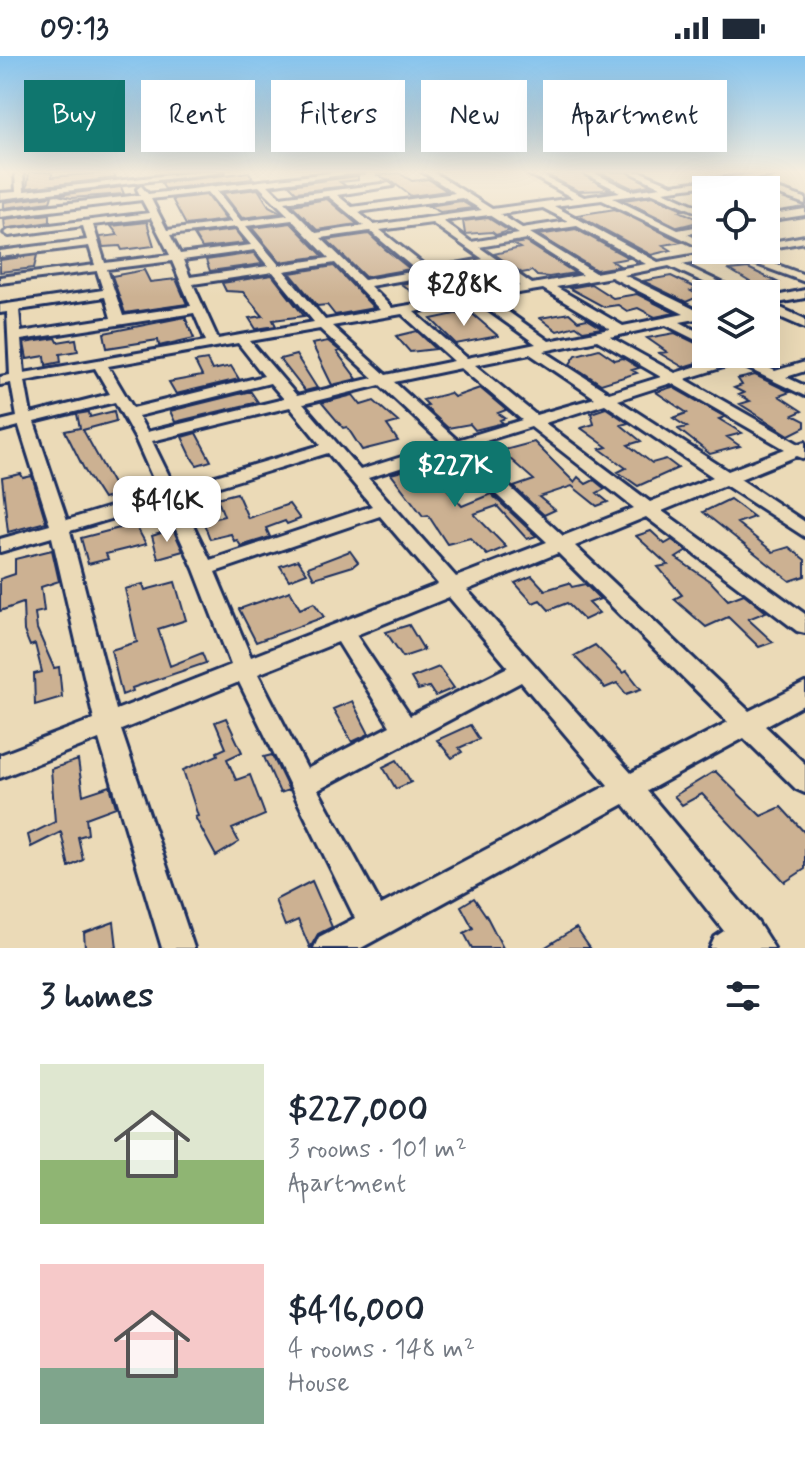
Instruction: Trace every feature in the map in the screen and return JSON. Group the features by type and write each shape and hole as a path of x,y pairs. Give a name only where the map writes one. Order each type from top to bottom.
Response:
{"street":[{"path":"3,214 9,233 6,254 93,242"},
{"path":"230,214 321,323 560,543 805,781"},
{"path":"292,214 361,284 533,422 805,625"},
{"path":"355,214 427,273"},
{"path":"314,236 476,214"},
{"path":"492,214 594,277"},
{"path":"561,214 704,280"},
{"path":"636,214 692,241"},
{"path":"9,233 155,215 213,342"},
{"path":"163,233 295,217"},
{"path":"433,219 530,288"},
{"path":"87,223 118,320"},
{"path":"469,245 578,223"},
{"path":"675,233 692,230"},
{"path":"780,244 805,239"},
{"path":"0,280 257,247"},
{"path":"9,380 692,259"},
{"path":"187,281 335,260"},
{"path":"361,284 492,261"},
{"path":"762,264 805,279"},
{"path":"612,273 692,310"},
{"path":"545,285 620,330"},
{"path":"109,293 6,308 14,337 9,380 45,470 107,724 178,948"},
{"path":"780,300 805,294"},
{"path":"479,297 608,400 805,531"},
{"path":"14,337 200,308"},
{"path":"780,311 805,324"},
{"path":"143,438 383,380 692,316"},
{"path":"666,320 692,334"},
{"path":"598,335 803,450"},
{"path":"240,337 522,670 628,789 744,943"},
{"path":"99,363 143,438 171,494 245,671 374,923"},
{"path":"774,376 805,366"},
{"path":"357,476 704,368"},
{"path":"758,368 805,392"},
{"path":"0,426 272,378"},
{"path":"0,546 331,447"},
{"path":"0,767 343,632 451,586 803,450"},
{"path":"204,569 384,508"},
{"path":"343,632 407,732"},
{"path":"301,785 522,670"},
{"path":"330,948 805,693"}],"building":[{"path":"50,214 50,222 5,229 4,219"},
{"path":"180,214 221,214 226,220 186,225"},
{"path":"239,214 277,214 242,218"},
{"path":"301,214 345,214 357,224 317,230"},
{"path":"624,214 682,242 663,245 671,250 651,255 577,215"},
{"path":"651,214 686,214 692,216 692,224 678,227"},
{"path":"488,218 509,231 496,235 492,232 465,234 463,221"},
{"path":"147,222 154,246 122,250 120,246 103,247 100,237 118,235 111,226"},
{"path":"291,223 323,256 280,262 252,228"},
{"path":"576,229 629,258 612,261 620,266 596,270 539,235"},
{"path":"235,230 245,243 202,248 194,235"},
{"path":"369,234 410,269 365,277 327,240"},
{"path":"526,242 575,273 549,277 537,276 532,271 522,273 494,254 520,248 513,244"},
{"path":"254,253 262,264 210,271 206,260"},
{"path":"37,255 34,268 0,272 0,260"},
{"path":"334,266 374,308 335,315 327,305 317,306 290,273"},
{"path":"489,268 502,280 416,295 401,284"},
{"path":"748,268 773,280 747,280 730,270"},
{"path":"144,270 150,282 176,279 187,304 125,313 112,276"},
{"path":"272,275 304,316 273,320 276,326 256,329 249,318 263,316 243,292 226,291 222,283"},
{"path":"671,276 692,286 692,299 686,302 643,281"},
{"path":"591,284 613,298 637,294 675,313 655,317 638,308 627,311 618,305 604,307 569,288"},
{"path":"469,311 498,336 456,344 431,319"},
{"path":"569,313 578,321 587,319 602,328 583,331 576,326 557,331 540,318"},
{"path":"185,317 194,338 159,346 158,340 107,348 104,333"},
{"path":"417,331 436,349 410,352 396,336"},
{"path":"675,333 692,341 692,364 683,367 659,353 667,352 647,338"},
{"path":"56,338 58,342 76,339 78,351 60,354 61,362 46,365 45,356 27,359 24,343"},
{"path":"328,341 340,351 337,352 357,379 332,385 312,344"},
{"path":"599,349 615,360 623,358 639,368 632,370 637,373 601,384 570,364 576,355"},
{"path":"296,355 317,388 305,391 280,359"},
{"path":"207,360 212,370 231,366 239,379 176,394 169,382 202,376 195,362"},
{"path":"755,375 790,392 779,396 802,411 793,415 805,421 805,427 789,435 740,404 750,401 739,395 744,393 734,388 742,385 738,379"},
{"path":"672,387 725,417 719,419 742,433 727,437 740,446 710,454 678,429 687,427 673,418 687,413 656,392"},
{"path":"480,388 506,410 498,413 505,418 500,420 503,423 475,430 470,424 448,428 424,406 428,405 423,400 450,393 454,397"},
{"path":"251,392 258,402 175,422 170,411"},
{"path":"353,395 361,405 374,401 398,422 387,425 398,441 362,450 347,427 343,428 322,403"},
{"path":"606,408 628,423 621,425 641,441 628,445 652,463 666,459 678,468 638,486 618,472 626,468 600,449 607,447 581,428 594,424 591,413"},
{"path":"114,411 116,421 83,430 113,484 116,495 103,499 65,431 80,428 77,414 89,412 90,417"},
{"path":"196,433 211,461 197,465 182,437"},
{"path":"534,442 574,482 578,477 586,484 594,480 605,489 597,493 608,502 597,506 572,486 539,497 555,510 544,515 514,487 534,480 501,451"},
{"path":"443,459 458,476 440,481 462,506 491,494 536,536 527,539 497,506 474,514 506,547 487,555 470,538 447,544 428,515 423,516 391,474 402,471 409,481 436,471 429,463"},
{"path":"21,474 23,478 32,476 46,522 8,532 2,478"},
{"path":"237,493 248,518 289,504 300,519 266,528 270,537 241,546 231,534 210,539 203,521 224,516 217,498"},
{"path":"730,499 754,517 737,523 773,552 789,547 805,560 805,576 790,581 703,512"},
{"path":"135,524 146,544 106,554 108,559 88,564 81,538"},
{"path":"173,529 183,551 158,558 152,536"},
{"path":"651,531 665,544 672,540 687,551 676,558 711,582 728,600 744,594 766,612 748,619 773,642 759,647 728,617 706,627 674,599 682,595 658,567 668,565 636,536"},
{"path":"52,550 59,581 41,587 44,611 35,613 37,629 54,668 59,667 62,697 35,705 34,674 42,672 35,644 30,646 24,631 23,603 0,611 0,579 15,574 15,559"},
{"path":"350,551 358,562 353,566 314,578 308,567"},
{"path":"298,560 307,573 289,580 280,566"},
{"path":"532,576 545,590 569,583 572,587 585,584 600,599 589,603 599,613 584,620 567,603 549,610 540,600 533,603 515,583"},
{"path":"175,582 186,620 158,629 170,666 202,653 206,663 132,688 133,691 122,695 111,650 137,642 125,589 143,584 145,590"},
{"path":"290,591 300,609 314,603 324,617 256,642 239,609"},
{"path":"409,625 424,650 403,657 386,632"},
{"path":"595,645 623,673 627,671 641,689 626,694 617,683 605,688 574,656"},
{"path":"439,667 454,688 435,696 429,687 418,690 411,678"},
{"path":"352,701 369,734 352,742 333,709"},
{"path":"226,718 242,752 227,759 236,780 250,775 265,815 232,829 239,842 216,856 195,817 198,816 183,770 218,755 217,752 226,748 215,722"},
{"path":"470,725 479,739 459,748 462,752 452,758 437,740"},
{"path":"272,755 289,790 280,793 264,757"},
{"path":"78,760 83,795 110,786 116,807 86,818 88,834 78,837 83,860 69,867 61,832 31,847 28,835 55,822 51,769"},
{"path":"397,760 411,782 396,789 383,767"},
{"path":"715,771 761,816 781,807 805,833 805,869 785,882 702,794 682,805 674,796"},
{"path":"312,881 332,927 318,934 310,948 298,920 285,926 275,900"},
{"path":"474,898 503,948 472,948 464,933 473,928 461,906"},
{"path":"114,922 117,948 85,948 84,933"},
{"path":"576,928 590,948 544,948"}]}
